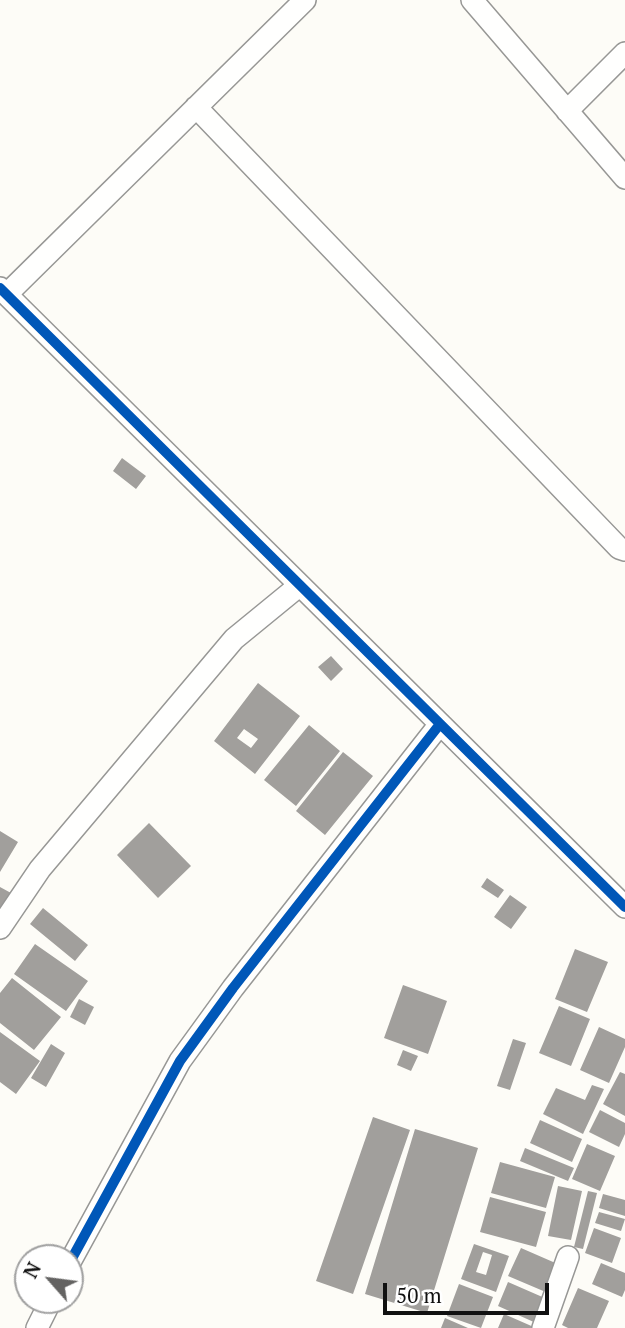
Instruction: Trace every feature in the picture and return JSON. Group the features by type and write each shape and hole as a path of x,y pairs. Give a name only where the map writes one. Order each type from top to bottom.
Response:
{"street":[{"path":"305,0 3,291 625,907"},
{"path":"472,0 625,178"},
{"path":"567,111 625,53"},
{"path":"196,107 619,548 625,550"},
{"path":"0,928 40,869 234,639 300,585"},
{"path":"80,1244 180,1061 233,988 440,724"},
{"path":"543,1328 568,1257"}],"building":[{"path":"122,458 146,476 136,489 113,471"},
{"path":"331,656 343,669 331,681 318,667"},
{"path":"258,683 300,716 255,774 214,741","holes":["244,729 258,739 251,748 237,738"]},
{"path":"309,725 340,751 296,806 264,780"},
{"path":"343,752 373,776 325,835 296,811"},
{"path":"149,823 191,866 158,898 117,855"},
{"path":"0,831 18,842 0,872"},
{"path":"487,878 504,890 498,898 481,887"},
{"path":"0,887 11,893 0,914"},
{"path":"510,895 527,907 511,929 494,917"},
{"path":"43,908 88,945 75,961 30,924"},
{"path":"35,944 88,981 66,1011 14,974"},
{"path":"575,949 608,962 587,1012 555,999"},
{"path":"12,978 61,1017 34,1050 0,1023 0,993"},
{"path":"403,985 447,1001 428,1054 384,1038"},
{"path":"79,999 94,1007 85,1025 70,1017"},
{"path":"559,1006 590,1019 571,1066 539,1053"},
{"path":"599,1027 625,1039 625,1047 609,1083 580,1070"},
{"path":"0,1032 40,1061 16,1094 0,1082"},
{"path":"513,1039 526,1043 510,1090 497,1086"},
{"path":"51,1044 65,1053 46,1087 31,1078"},
{"path":"403,1050 418,1056 411,1071 397,1065"},
{"path":"620,1072 625,1074 625,1116 603,1104"},
{"path":"592,1085 604,1089 583,1134 543,1114 556,1088 585,1100"},
{"path":"600,1110 625,1123 625,1134 619,1147 589,1132"},
{"path":"373,1117 410,1130 353,1294 316,1281"},
{"path":"540,1120 582,1139 572,1162 530,1143"},
{"path":"415,1129 478,1148 427,1313 365,1294"},
{"path":"587,1144 615,1156 600,1191 572,1179"},
{"path":"525,1148 574,1168 568,1181 520,1161"},
{"path":"500,1162 555,1177 546,1208 491,1193"},
{"path":"558,1186 582,1191 571,1240 548,1236"},
{"path":"588,1191 597,1193 583,1249 574,1247"},
{"path":"603,1194 625,1200 625,1216 599,1208"},
{"path":"490,1197 546,1212 536,1247 480,1232"},
{"path":"599,1212 625,1219 621,1231 595,1223"},
{"path":"594,1228 621,1238 612,1263 585,1253"},
{"path":"474,1244 509,1256 496,1292 461,1279","holes":["483,1252 492,1255 486,1275 476,1272"]},
{"path":"521,1248 560,1265 548,1293 508,1276"},
{"path":"601,1263 625,1273 625,1290 622,1297 592,1284"},
{"path":"508,1282 547,1299 536,1323 498,1306"},
{"path":"459,1284 493,1297 481,1328 447,1316"},
{"path":"578,1288 609,1301 597,1328 568,1328 562,1325"},
{"path":"504,1314 536,1328 498,1328"},
{"path":"445,1318 468,1328 441,1328"}],"cycle path":[{"path":"0,288 625,907"},
{"path":"80,1244 180,1061 233,988 440,724"}]}
